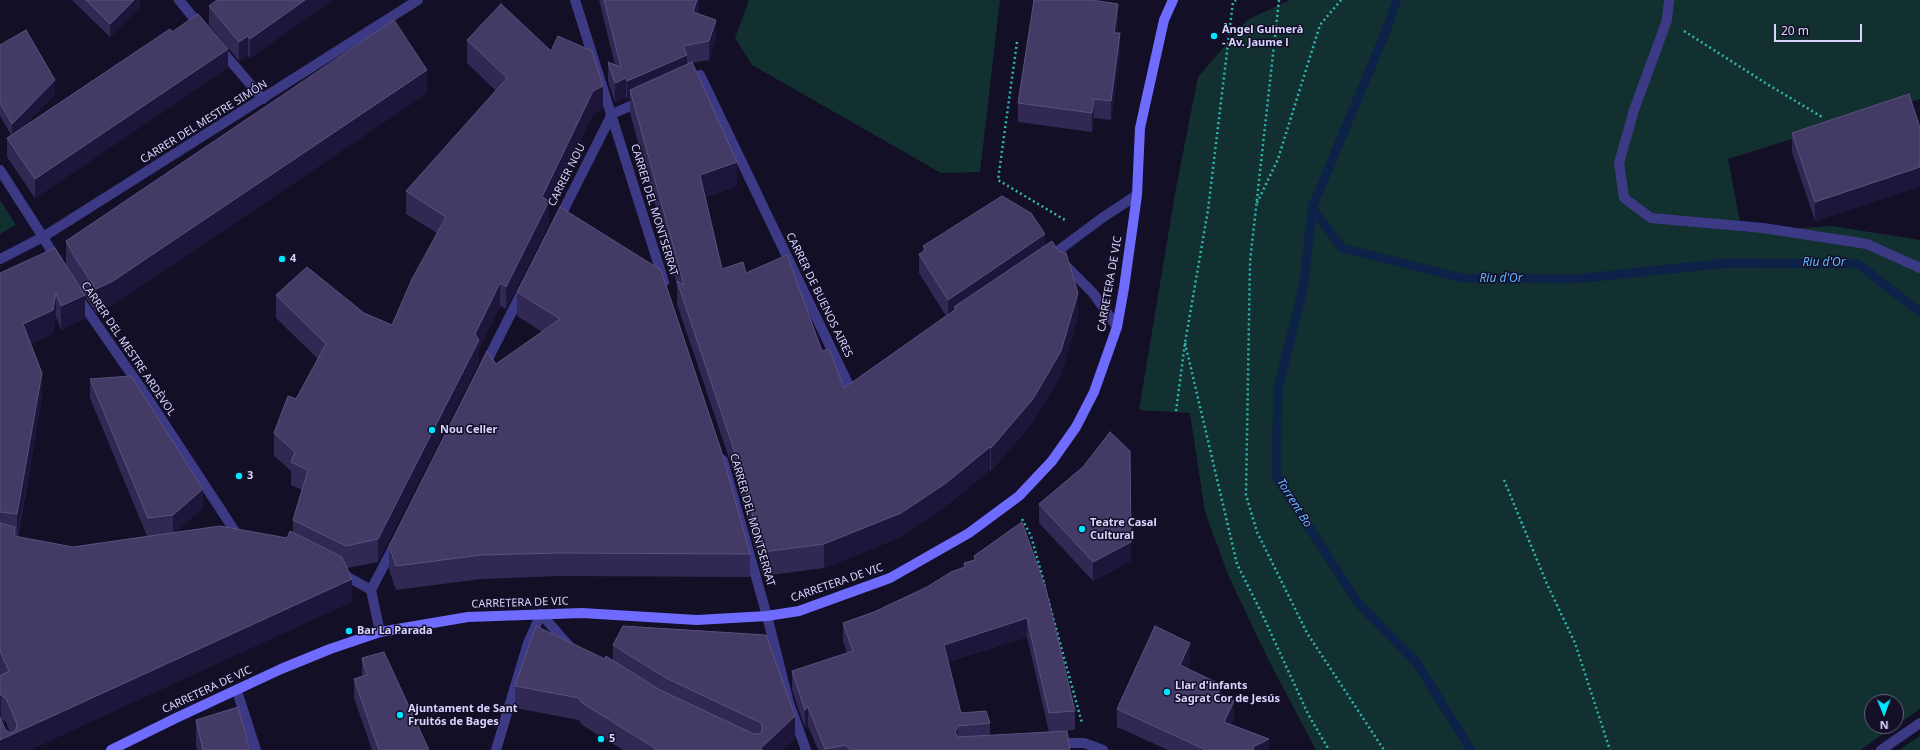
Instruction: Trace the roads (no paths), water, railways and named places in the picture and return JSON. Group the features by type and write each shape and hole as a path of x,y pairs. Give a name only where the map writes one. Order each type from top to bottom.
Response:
{"main road":[{"name":"CARRETERA DE VIC","path":"111,750 281,669 330,649 380,632 468,617 582,613 697,620 767,616 799,611 890,578 969,532 1013,501 1052,461 1076,427 1094,392 1117,328 1137,195 1140,128 1164,20 1173,0"}],"street":[{"path":"179,0 263,99"},
{"name":"CARRER DEL MESTRE SIMÓN","path":"0,259 43,237 418,0"},
{"name":"CARRER DEL MONTSERRAT","path":"575,0 666,289"},
{"path":"1669,0 1667,20 1634,110 1619,163 1624,198 1651,218 1763,228 1867,244 1920,268"},
{"name":"CARRER DE BUENOS AIRES","path":"673,87 700,74 852,392 865,383"},
{"path":"612,114 653,96"},
{"name":"CARRER NOU","path":"552,234 612,114"},
{"path":"0,170 43,237 63,272"},
{"path":"1042,263 1084,231 1137,195"},
{"path":"1055,254 1093,293 1117,328"},
{"path":"480,374 527,283"},
{"name":"CARRER DEL MESTRE ARDÈVOL","path":"70,286 244,540 225,539"},
{"name":"CARRER DEL MONTSERRAT","path":"719,448 732,486 789,703 806,750"},
{"path":"380,632 371,590 399,535"},
{"path":"332,568 371,590"},
{"path":"496,750 528,643 541,614 567,646 580,654"},
{"path":"237,691 256,750"},
{"path":"1881,750 1920,723"},
{"path":"1045,743 1084,743 1103,750"}],"waterway":[{"name":"Riu d'Or","path":"1397,0 1386,31 1312,208 1342,248 1462,278 1575,279 1727,263 1858,264 1920,312"},
{"name":"Torrent Bo","path":"1312,208 1304,284 1278,388 1276,476 1358,603 1416,662 1471,750"}],"place":[{"name":"Àngel Guimerà - Av. Jaume l","path":"1214,36"},
{"name":"4","path":"282,259"},
{"name":"Nou Celler","path":"432,430"},
{"name":"3","path":"239,476"},
{"name":"Teatre Casal Cultural","path":"1082,529"},
{"name":"Bar La Parada","path":"349,631"},
{"name":"Llar d'infants Sagrat Cor de Jesús","path":"1167,692"},
{"name":"Ajuntament de Sant Fruitós de Bages","path":"400,715"},
{"name":"5","path":"601,739"}]}
